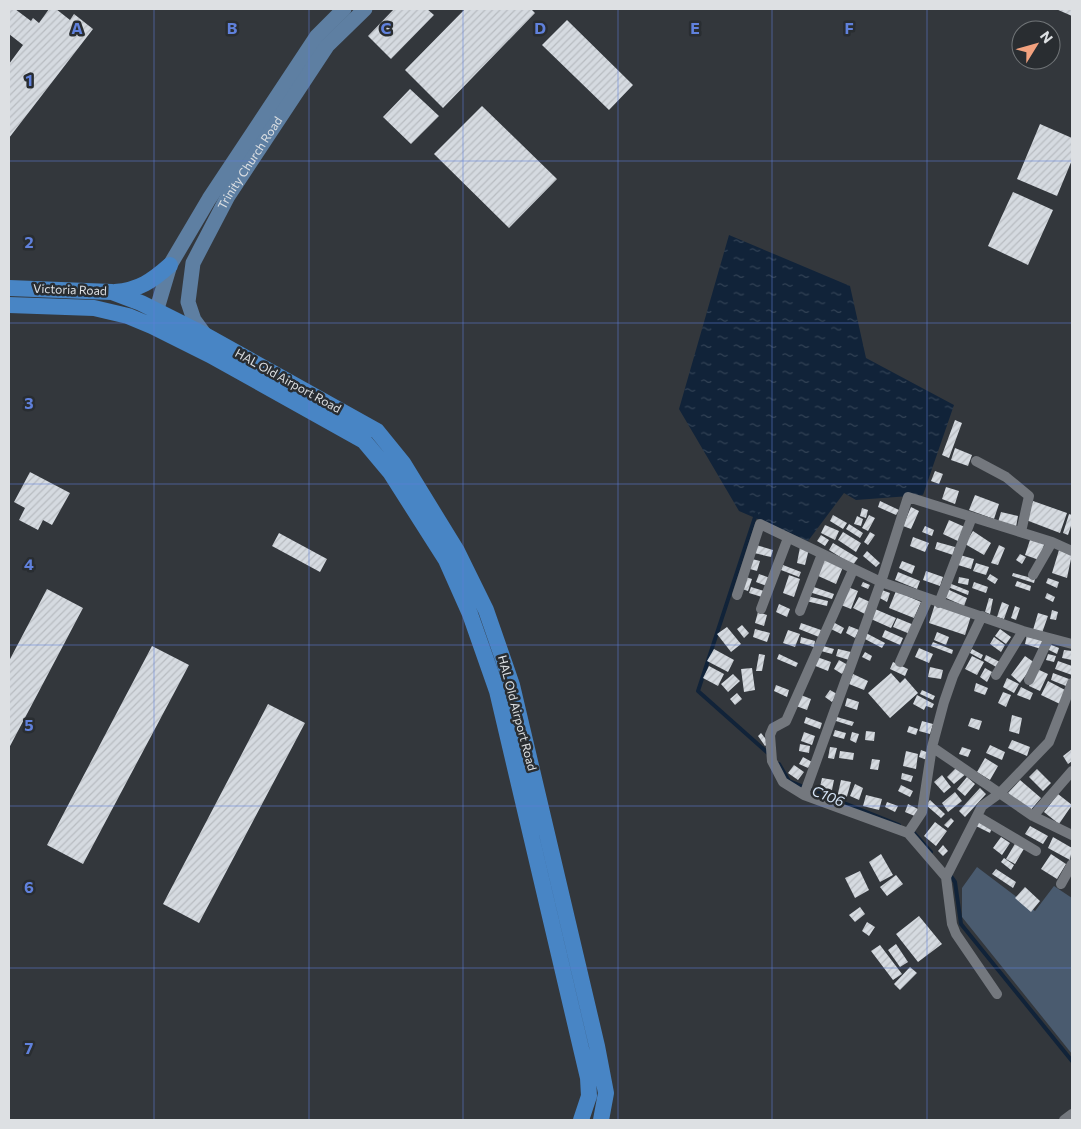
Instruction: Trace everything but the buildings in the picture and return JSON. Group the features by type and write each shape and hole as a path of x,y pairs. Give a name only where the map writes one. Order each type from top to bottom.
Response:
{"main road":[{"name":"Trinity Church Road","path":"152,326 170,265 209,200 317,36 344,9"},
{"name":"Trinity Church Road","path":"205,335 194,320 188,302 193,263 228,196 327,46 364,9"},
{"path":"112,292 137,289 150,282 170,265"},
{"name":"Victoria Road","path":"9,288 112,292 157,310"},
{"name":"Victoria Road","path":"9,305 94,308 128,316 152,326"},
{"name":"HAL Old Airport Road","path":"157,310 377,431 408,471 457,550 482,601 512,685 597,1046 606,1093 601,1120"},
{"name":"HAL Old Airport Road","path":"152,326 210,355 364,441 390,472 446,560 470,614 497,691 588,1078 589,1096 581,1120"}],"street":[{"path":"976,461 1006,477 1029,496 1021,532"},
{"path":"804,794 881,582 908,497 1052,542 1072,551"},
{"path":"939,602 972,517"},
{"path":"737,595 760,524 881,582 1023,631 1072,644"},
{"path":"761,609 788,538"},
{"path":"1033,575 1052,542"},
{"path":"800,611 822,554"},
{"path":"853,570 786,721 774,728 770,735 772,761 783,782 804,794 911,830 946,877 952,924 956,934 998,994"},
{"path":"900,662 928,599"},
{"path":"911,830 922,812 932,746 953,676 982,616"},
{"path":"996,675 1023,631"},
{"path":"1028,680 1050,638"},
{"path":"946,877 982,806 1000,793 1049,742 1072,683"},
{"path":"932,746 1033,816 1072,835"},
{"path":"1033,816 1072,772"},
{"path":"977,816 1036,852"},
{"path":"1061,884 1072,864"},
{"path":"1064,1120 1072,1114"}],"shaded area":[{"path":"977,867 1035,911 1054,886 1072,898 1072,1054 962,917 962,888"}],"water":[{"path":"729,235 850,286 866,358 954,405 923,495 856,500 844,493 808,541 739,511 679,409"}],"waterway":[{"name":"C106","path":"756,514 698,691 769,754"},
{"name":"C106","path":"779,764 789,781 899,825"},
{"name":"C106","path":"914,833 931,852"},
{"name":"C106","path":"950,875 955,882 961,924 1072,1061"}]}
